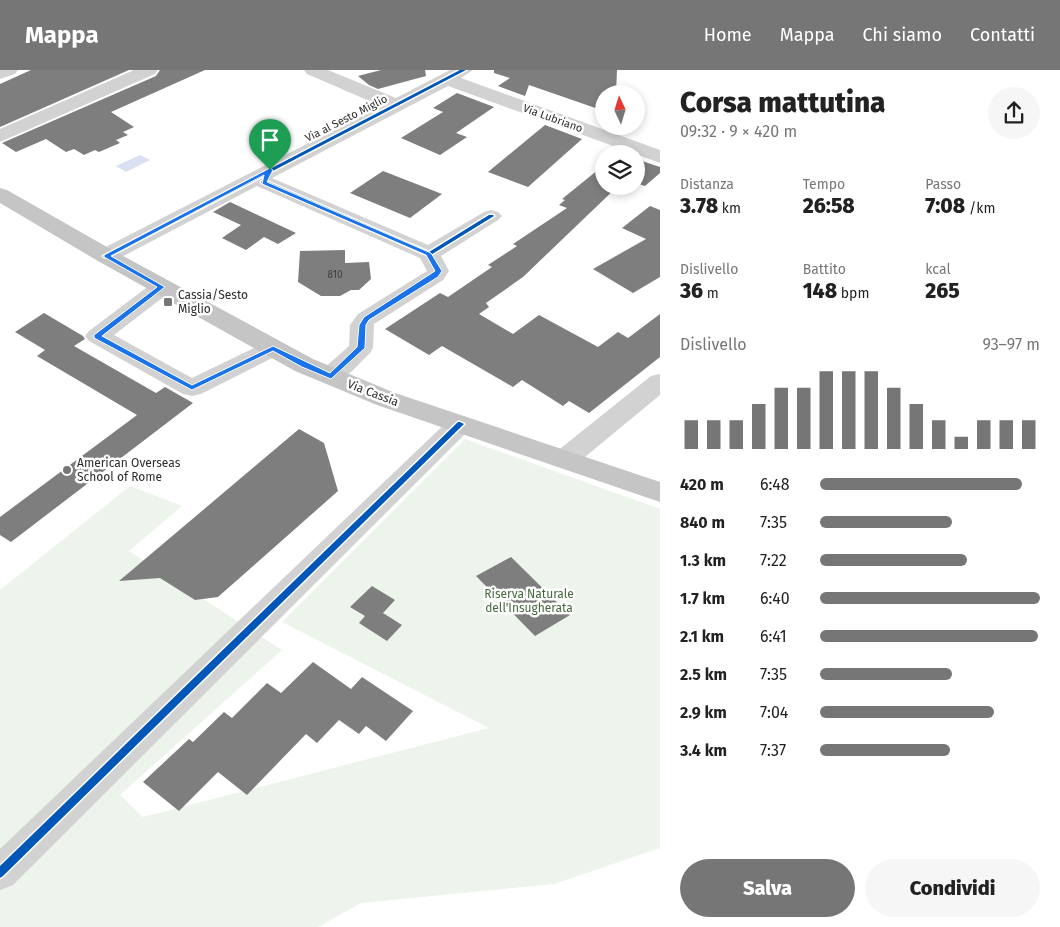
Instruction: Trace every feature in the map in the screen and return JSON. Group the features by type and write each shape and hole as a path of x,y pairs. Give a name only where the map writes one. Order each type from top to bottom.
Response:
{"main road":[{"name":"Via Cassia","path":"0,194 106,256 304,365 386,399 660,492"}],"street":[{"path":"0,74 9,70"},
{"path":"0,136 150,70"},
{"name":"Via al Sesto Miglio","path":"106,256 171,221 203,213 396,105 464,70"},
{"path":"325,72 396,105"},
{"name":"Via Lubriano","path":"446,79 660,157"},
{"path":"267,176 429,254 438,266 438,271 435,275 366,319 362,325 361,348 331,376"},
{"path":"429,254 491,216"},
{"path":"162,287 97,336 192,388 273,348"},
{"path":"565,459 660,382"},
{"path":"0,873 460,424"}],"green space":[{"name":"Riserva Naturale dell'Insugherata","path":"465,439 660,509 660,848 554,884 361,903 318,927 0,927 0,590 130,486 182,506 129,551 282,650 120,795 143,817 489,728 282,622"}],"water":[{"path":"140,155 150,160 126,172 116,166"}],"building":[{"path":"31,70 129,70 0,127 0,84"},
{"path":"160,70 205,70 111,112 134,127 123,132 128,135 116,140 120,143 99,152 95,150 84,155 74,149 66,152 46,139 16,152 2,143 156,76"},
{"path":"381,70 425,70 426,76 378,89 369,85 358,76"},
{"path":"494,70 617,70 616,85 595,85 595,108 529,85 525,96 498,86 510,78 494,73"},
{"path":"457,93 494,107 456,133 467,137 440,155 401,138 443,112 433,108"},
{"path":"545,125 582,139 528,187 488,172"},
{"path":"645,162 660,167 660,173 645,186"},
{"path":"383,171 442,194 410,218 350,193"},
{"path":"595,172 595,195 609,195 523,277 486,303 489,307 479,314 513,334 539,315 598,347 618,332 628,338 660,314 660,357 589,413 569,401 563,406 522,380 513,387 442,346 429,355 385,329 440,293 448,297 492,267 488,265 517,246 513,244 567,208 559,205 565,200 562,199"},
{"path":"230,202 296,233 278,244 264,237 246,250 222,238 241,225 213,212"},
{"path":"650,206 660,210 660,277 633,293 593,269 646,239 622,228"},
{"path":"345,250 345,263 369,262 371,279 359,290 351,290 340,296 321,296 298,282 300,251"},
{"path":"44,313 83,336 85,339 74,346 156,393 165,387 193,403 11,542 0,535 0,517 137,415 37,356 45,350 15,332"},
{"path":"299,429 324,443 338,491 218,597 195,600 160,578 119,581"},
{"path":"511,557 570,615 535,636 476,576"},
{"path":"372,586 395,600 383,613 402,625 387,641 359,623 365,616 350,607"},
{"path":"313,662 351,689 362,677 413,711 386,741 366,726 359,734 339,720 317,743 306,734 247,795 218,772 179,811 143,782 189,739 193,742 224,712 232,718 267,683 281,693"}],"cycle path":[{"path":"106,256 464,70"},
{"path":"264,182 429,254 491,216"},
{"path":"0,873 460,424"}],"place":[{"name":"Cassia/Sesto Miglio","path":"168,302"},
{"name":"American Overseas School of Rome","path":"67,470"}],"route":[{"path":"270,170 264,182 429,254 438,266 438,271 435,275 366,319 362,325 363,339 361,348 331,376 304,365 273,348 192,388 97,336 162,287 106,256 270,170"}]}
